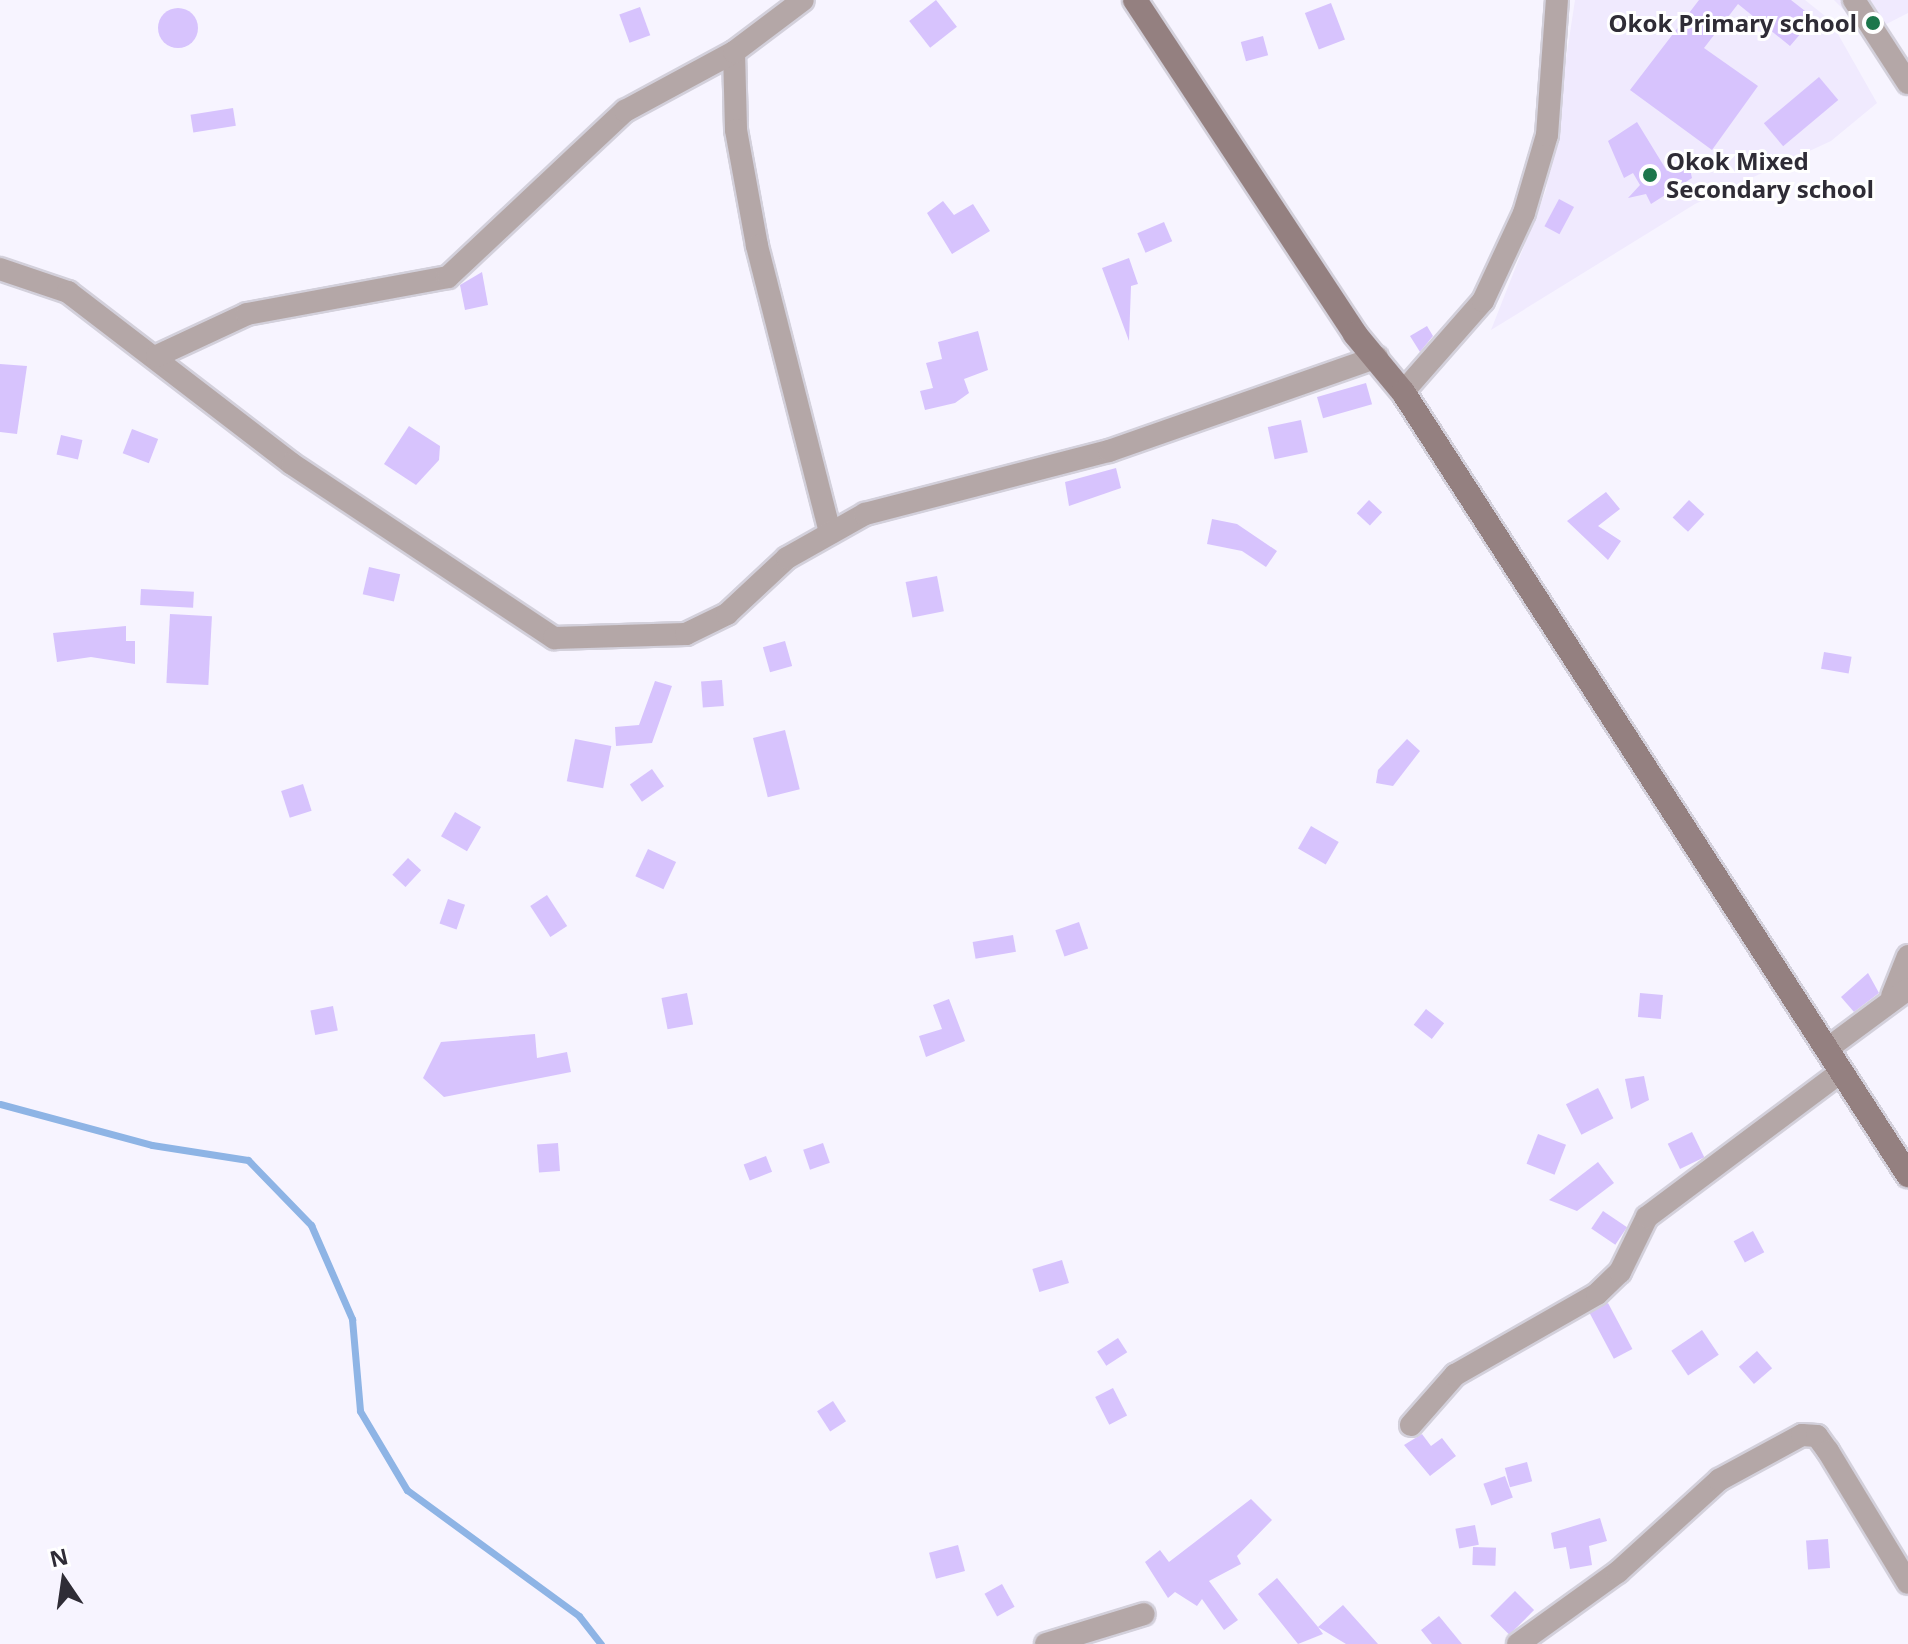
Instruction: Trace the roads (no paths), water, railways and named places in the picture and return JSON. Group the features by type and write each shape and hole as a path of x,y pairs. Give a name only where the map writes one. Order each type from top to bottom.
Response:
{"street":[{"path":"157,356 247,314 448,277 625,111 734,52 803,0"},
{"path":"1135,0 1403,392 1908,1175"},
{"path":"1403,392 1483,301 1524,213 1547,135 1557,0"},
{"path":"1854,0 1908,83"},
{"path":"734,52 736,130 757,246 830,533"},
{"path":"0,269 68,292 157,356 292,464 554,638 686,634 727,614 787,558 865,514 1109,451 1377,357"},
{"path":"1827,1049 1900,992 1908,956"},
{"path":"1411,1425 1455,1375 1597,1294 1620,1272 1647,1217 1841,1072"},
{"path":"1518,1644 1618,1572 1719,1480 1802,1435 1817,1436 1828,1451 1908,1583"},
{"path":"1046,1644 1144,1614"}],"waterway":[{"path":"0,1104 152,1145 248,1160 311,1225 352,1319 360,1411 407,1490 579,1616 601,1644"}],"place":[{"name":"Okok Primary school","path":"1873,23"},
{"name":"Okok Mixed Secondary school","path":"1650,175"}]}
